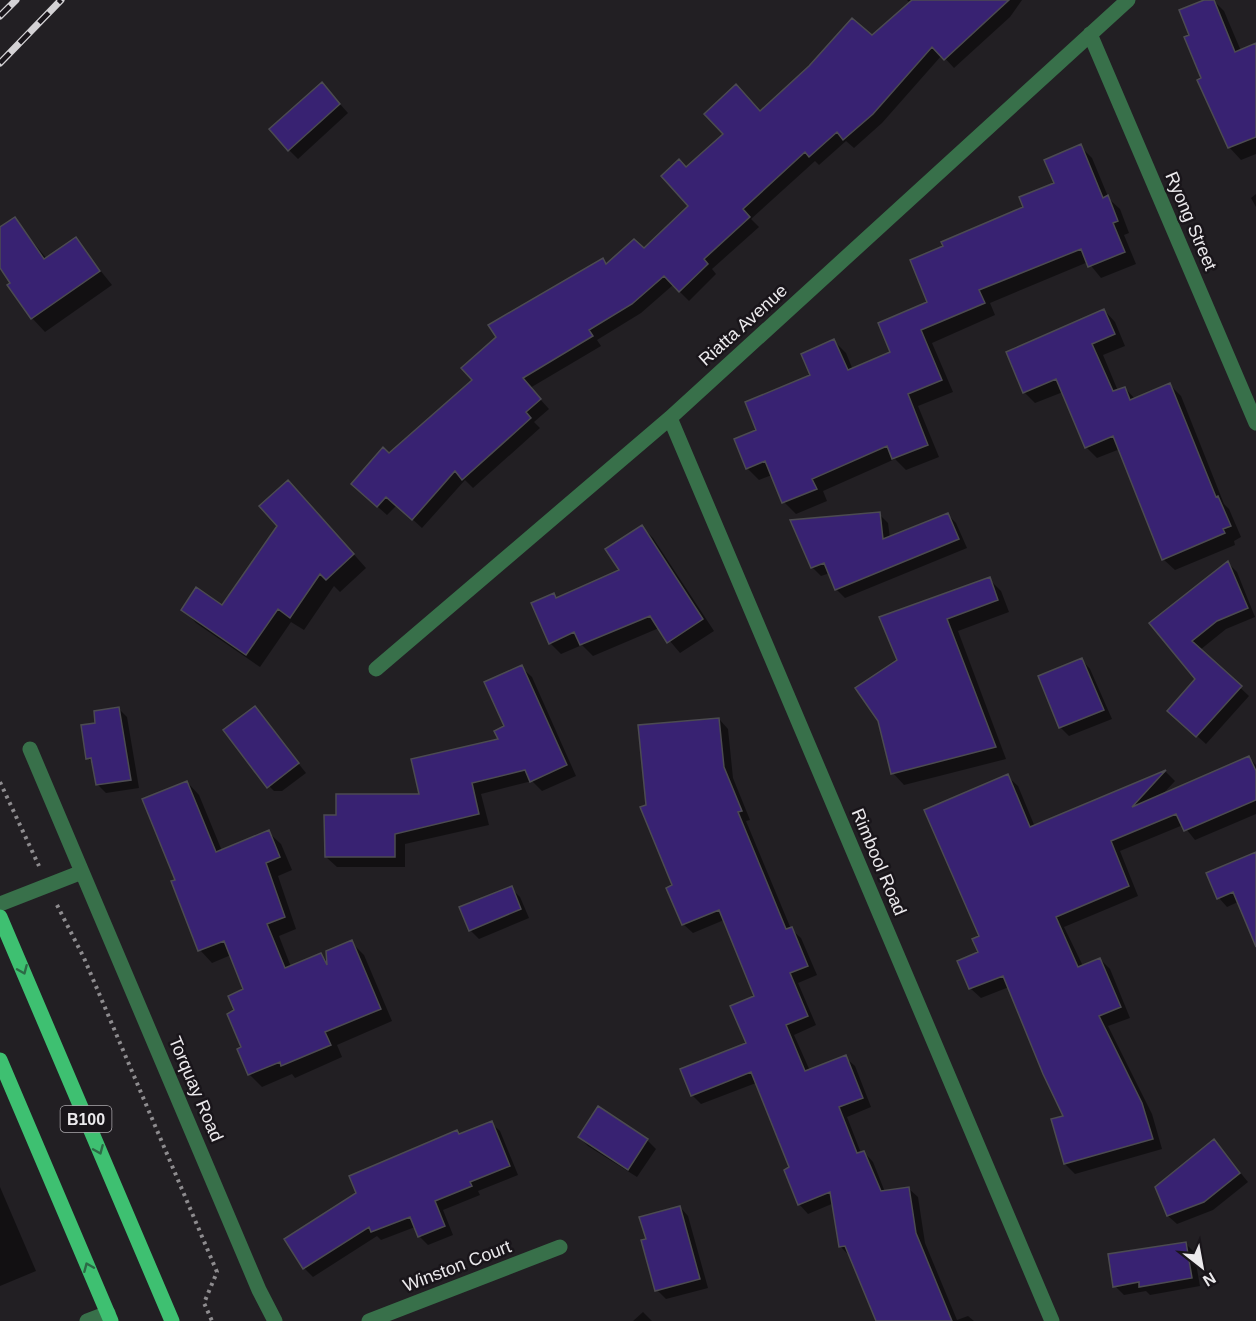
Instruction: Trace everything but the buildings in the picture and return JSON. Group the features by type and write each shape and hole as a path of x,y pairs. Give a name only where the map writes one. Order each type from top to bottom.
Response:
{"main road":[{"name":"B100","path":"0,916 172,1321"},
{"path":"0,1060 110,1317"}],"street":[{"name":"Riatta Avenue","path":"376,669 670,418 1128,0"},
{"name":"Ryong Street","path":"1090,34 1256,423"},
{"name":"Rimbool Road","path":"670,418 1052,1321"},
{"name":"Torquay Road","path":"30,749 259,1290 275,1321"},
{"path":"0,903 82,872"},
{"name":"Winston Court","path":"369,1321 560,1247"},
{"path":"87,1321 110,1317"}],"path":[{"path":"0,782 47,885 84,958 217,1272 204,1303 212,1321"}],"railway":[{"path":"0,16 16,0"},
{"path":"0,63 61,0"}]}
